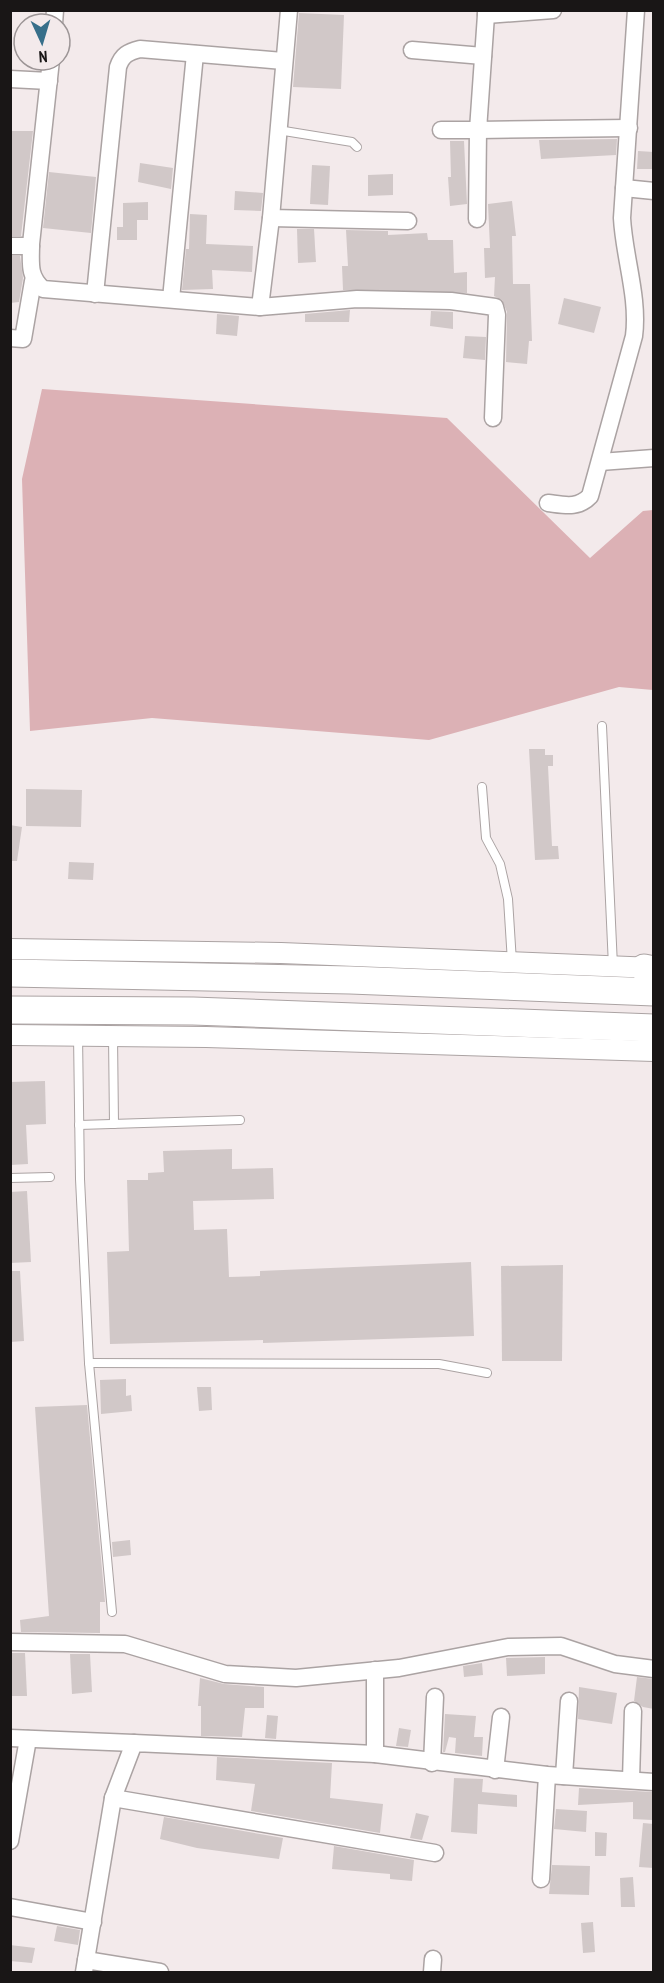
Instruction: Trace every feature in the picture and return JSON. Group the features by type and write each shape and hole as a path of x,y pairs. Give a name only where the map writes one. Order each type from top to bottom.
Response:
{"highway":[{"path":"10,974 350,980 651,974"},
{"path":"10,1010 193,1011 654,1028"}],"street":[{"path":"260,307 271,218 289,10"},
{"path":"477,219 478,130 486,13 553,10"},
{"path":"548,503 570,506 583,503 590,496 636,319 623,242 624,188 636,10"},
{"path":"95,294 118,67 121,58 128,52 140,49 283,61"},
{"path":"412,50 483,56"},
{"path":"171,299 195,54"},
{"path":"10,338 23,339 33,281 31,246 50,72"},
{"path":"10,79 49,81"},
{"path":"441,130 629,128"},
{"path":"624,188 654,191"},
{"path":"271,218 408,221"},
{"path":"10,246 31,246"},
{"path":"33,281 43,289 260,307 357,299 451,301 493,306 497,315 493,418"},
{"path":"600,462 654,458"},
{"path":"10,949 282,953 613,966 651,974"},
{"path":"10,1035 113,1035 654,1051"},
{"path":"10,1642 125,1644 225,1674 296,1678 375,1670 508,1647 561,1646 615,1664 654,1669"},
{"path":"375,1670 375,1754"},
{"path":"432,1763 435,1697"},
{"path":"564,1776 569,1701"},
{"path":"631,1780 633,1711"},
{"path":"495,1770 501,1717"},
{"path":"10,1738 375,1754 495,1770 654,1782"},
{"path":"10,1841 28,1739"},
{"path":"134,1743 113,1798 85,1966 160,1972"},
{"path":"541,1878 547,1775"},
{"path":"113,1798 435,1853"},
{"path":"10,1907 93,1922"}],"lane":[{"path":"277,130 352,142 357,147"},
{"path":"602,726 613,966"},
{"path":"482,788 486,838 500,864 508,898 512,962"},
{"path":"78,1035 89,1363 112,1612"},
{"path":"113,1035 114,1124"},
{"path":"80,1125 240,1120"},
{"path":"10,1178 50,1177"},
{"path":"89,1363 439,1364 487,1373"}],"shaded area":[{"path":"42,389 447,418 590,558 643,511 653,510 653,690 619,687 429,740 152,718 30,731 22,479"}],"building":[{"path":"299,13 344,15 341,89 293,87"},
{"path":"10,131 33,131 21,236 11,236 10,230"},
{"path":"617,139 616,155 541,159 539,140"},
{"path":"450,141 464,141 467,204 450,206 448,177 451,177"},
{"path":"638,151 654,152 654,169 637,169"},
{"path":"140,163 173,168 171,189 138,182"},
{"path":"312,165 330,166 328,205 310,204"},
{"path":"49,172 96,177 91,233 43,228"},
{"path":"393,174 393,195 368,196 368,175"},
{"path":"235,191 263,193 261,211 234,210"},
{"path":"512,201 516,236 512,236 513,284 530,284 532,341 529,341 527,364 506,362 507,312 502,300 494,296 495,277 485,278 484,248 490,248 488,204"},
{"path":"148,202 148,220 137,220 137,240 117,240 117,227 123,227 123,203"},
{"path":"190,214 207,215 206,244 253,246 252,272 212,270 213,289 182,290 186,249 189,249"},
{"path":"297,229 314,229 316,262 298,263"},
{"path":"346,230 388,231 388,235 427,233 428,240 453,240 454,273 467,272 467,293 343,290 342,266 348,266"},
{"path":"12,256 20,256 23,278 19,302 10,303"},
{"path":"564,298 601,307 594,333 558,324"},
{"path":"350,310 349,322 305,322 305,314"},
{"path":"431,311 453,312 453,329 430,326"},
{"path":"217,314 239,316 237,336 216,334"},
{"path":"465,336 486,337 485,360 463,358"},
{"path":"529,749 545,749 545,755 553,755 553,766 548,766 552,846 558,846 559,859 535,860"},
{"path":"26,789 82,790 81,827 26,826"},
{"path":"10,825 22,827 17,861 10,861"},
{"path":"69,862 94,863 93,880 68,879"},
{"path":"45,1081 46,1124 26,1125 28,1164 10,1165 10,1082"},
{"path":"232,1149 232,1169 273,1168 274,1199 193,1201 194,1230 227,1229 229,1277 260,1276 260,1271 471,1262 474,1336 263,1343 263,1340 110,1344 107,1252 129,1251 127,1180 148,1180 148,1173 164,1172 163,1151"},
{"path":"27,1191 31,1262 10,1263 10,1192"},
{"path":"563,1265 562,1361 502,1361 501,1266"},
{"path":"10,1271 20,1271 24,1341 10,1342"},
{"path":"126,1379 126,1396 131,1395 132,1411 101,1414 100,1380"},
{"path":"197,1387 211,1387 212,1410 199,1411"},
{"path":"87,1405 105,1602 100,1602 100,1633 21,1632 20,1620 49,1616 35,1407"},
{"path":"130,1540 131,1555 113,1557 112,1542"},
{"path":"10,1653 25,1653 27,1696 10,1696"},
{"path":"70,1654 90,1654 92,1692 72,1694"},
{"path":"545,1657 545,1674 507,1676 506,1658"},
{"path":"482,1663 483,1675 464,1677 463,1666"},
{"path":"637,1677 654,1679 654,1709 643,1707 634,1701"},
{"path":"200,1678 224,1684 264,1687 264,1708 245,1708 242,1737 201,1736 201,1706 198,1706"},
{"path":"579,1687 617,1693 612,1724 578,1719"},
{"path":"445,1714 476,1716 474,1737 483,1737 482,1756 455,1753 456,1738 449,1737 445,1752 443,1752"},
{"path":"267,1715 278,1716 276,1739 265,1738"},
{"path":"399,1728 411,1730 408,1747 396,1746"},
{"path":"217,1757 332,1763 330,1798 383,1804 380,1833 251,1811 255,1784 216,1780"},
{"path":"454,1778 483,1779 482,1792 517,1795 517,1807 478,1804 477,1834 451,1832"},
{"path":"579,1788 653,1792 652,1820 633,1819 633,1802 578,1805"},
{"path":"556,1809 587,1811 586,1832 554,1829"},
{"path":"416,1813 429,1816 422,1840 410,1838"},
{"path":"164,1817 283,1838 279,1859 197,1848 160,1839"},
{"path":"643,1823 654,1824 654,1868 639,1867"},
{"path":"595,1832 607,1833 606,1856 595,1856"},
{"path":"334,1846 414,1860 412,1881 390,1879 390,1874 332,1869"},
{"path":"552,1865 590,1866 589,1895 549,1894"},
{"path":"633,1877 635,1907 621,1907 620,1878"},
{"path":"593,1922 595,1952 583,1953 581,1923"},
{"path":"57,1926 80,1930 78,1945 54,1941"},
{"path":"10,1945 35,1948 32,1963 10,1961"}]}
